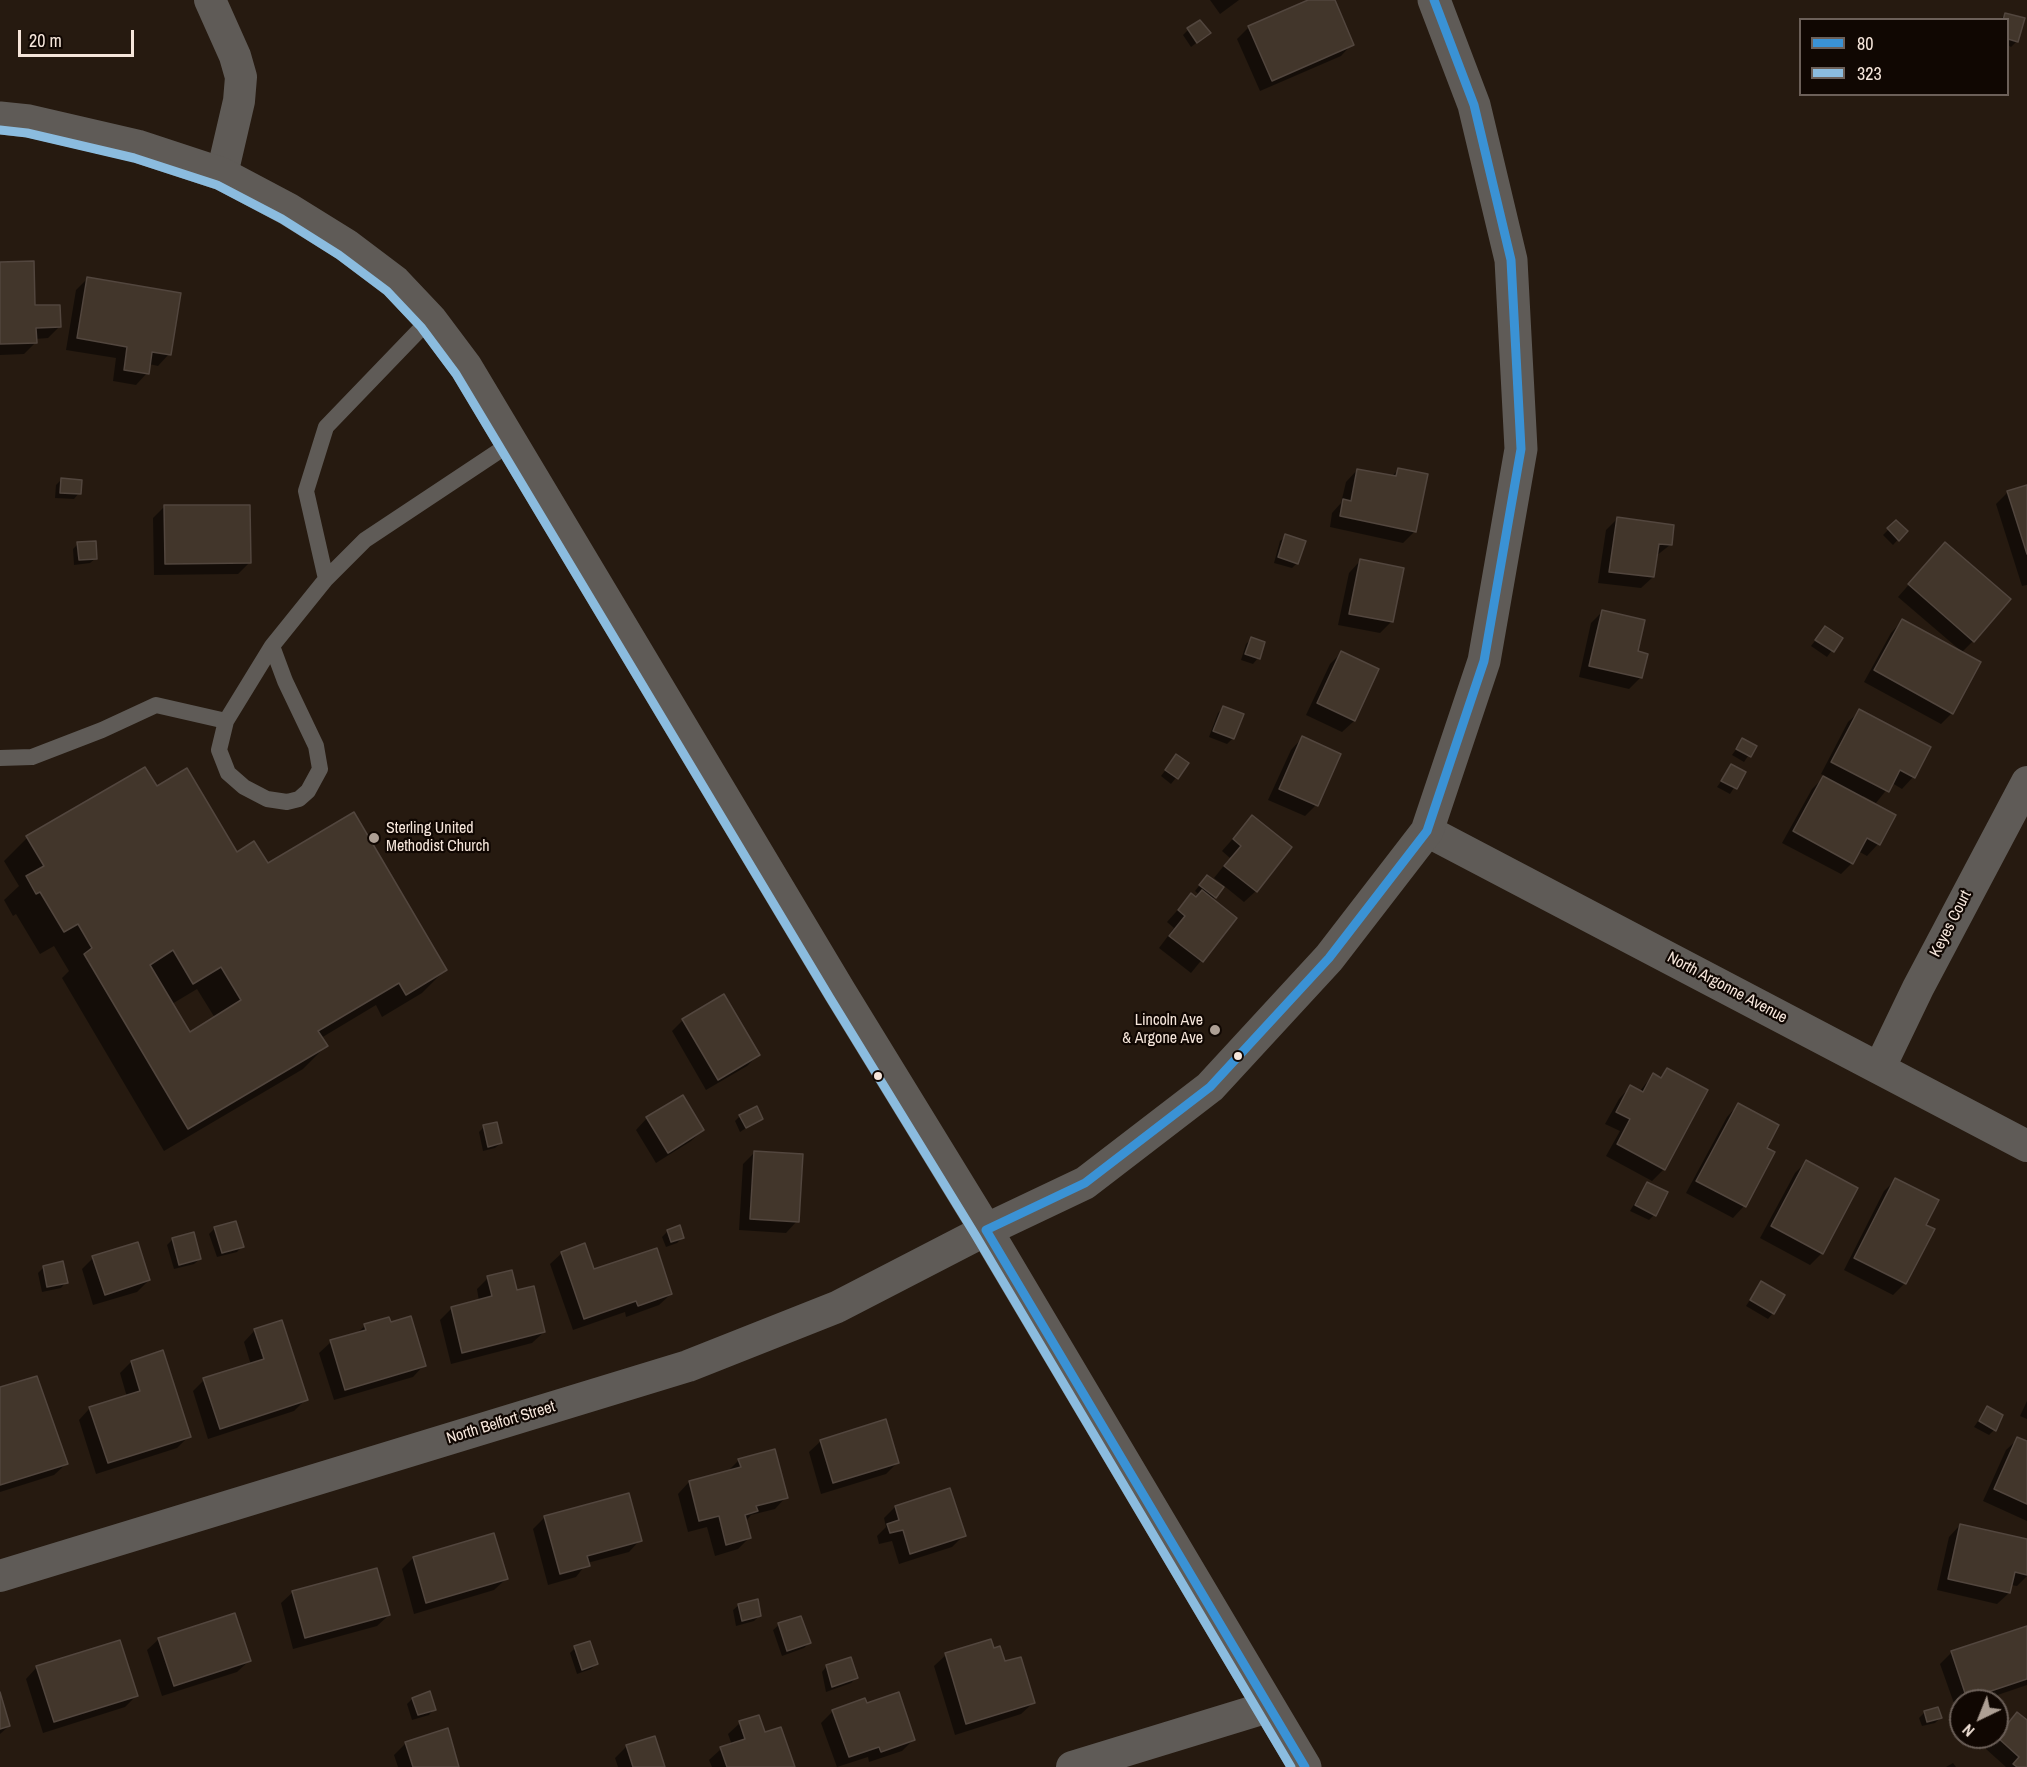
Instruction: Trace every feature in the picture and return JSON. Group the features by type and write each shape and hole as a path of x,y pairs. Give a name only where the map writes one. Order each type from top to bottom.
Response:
{"street":[{"path":"210,0 232,48 241,77 239,101 222,174"},
{"path":"986,1230 1085,1184 1210,1087 1329,958 1427,831 1484,661 1521,449 1511,260 1474,105 1434,0"},
{"path":"0,118 28,121 137,146 222,174 288,209 346,244 395,282 430,319 466,368 840,992 986,1230 1305,1767"},
{"name":"Keyes Court","path":"1880,1067 1918,988 2027,782"},
{"name":"North Argonne Avenue","path":"1427,831 2027,1146"},
{"name":"North Belfort Street","path":"0,1576 688,1366 837,1307 986,1230"},
{"path":"1072,1767 1268,1707"}],"lane":[{"path":"326,579 306,491 326,427 430,319"},
{"path":"272,646 285,681 316,746 320,769 308,791 299,799 287,802 267,799 244,787 228,773 219,750 225,721 272,646 326,579 365,540 511,443"},
{"path":"0,758 32,757 102,730 156,705 225,721"}],"building":[{"path":"1308,0 1335,0 1354,45 1272,81 1248,26"},
{"path":"2005,13 2025,18 2018,42 2009,39 2009,18 2004,18"},
{"path":"1200,20 1211,33 1197,43 1187,28"},
{"path":"34,261 35,305 60,305 61,327 36,328 37,343 0,344 0,262"},
{"path":"87,277 181,293 171,355 152,352 149,374 124,370 127,347 77,338"},
{"path":"1398,468 1428,474 1416,532 1340,516 1343,499 1351,501 1357,469 1396,476"},
{"path":"61,478 82,480 81,494 60,493"},
{"path":"2027,485 2027,554 2007,491"},
{"path":"164,505 250,505 251,563 165,564"},
{"path":"1617,517 1674,525 1672,545 1659,544 1654,577 1609,572"},
{"path":"1896,520 1908,531 1899,541 1887,528"},
{"path":"1285,534 1306,541 1298,564 1278,557"},
{"path":"96,541 97,559 79,560 77,542"},
{"path":"1945,542 2011,599 1974,642 1908,584"},
{"path":"1360,559 1404,568 1393,622 1349,614"},
{"path":"1602,610 1645,620 1638,651 1648,654 1642,678 1589,666"},
{"path":"1902,619 1981,662 1953,714 1874,670"},
{"path":"1825,626 1843,638 1834,652 1815,640"},
{"path":"1251,637 1265,642 1260,659 1245,654"},
{"path":"1341,651 1379,669 1355,721 1317,703"},
{"path":"1223,706 1244,714 1234,739 1213,731"},
{"path":"1859,709 1931,747 1915,778 1900,770 1889,792 1831,762"},
{"path":"1302,736 1341,754 1318,806 1279,789"},
{"path":"1742,738 1757,746 1751,757 1736,749"},
{"path":"1176,754 1189,763 1178,779 1165,770"},
{"path":"1731,764 1746,772 1737,789 1721,781"},
{"path":"145,767 157,786 187,768 237,852 254,841 268,863 354,812 447,970 406,995 399,983 318,1031 328,1046 188,1129 84,954 92,948 78,924 64,932 40,892 36,894 26,876 44,866 26,836","holes":["173,950 193,984 221,967 241,1000 190,1032 150,965"]},
{"path":"1823,776 1896,815 1880,845 1867,838 1853,864 1793,831"},
{"path":"1252,815 1292,847 1257,892 1224,866 1241,846 1233,839"},
{"path":"1207,875 1224,887 1216,898 1199,885"},
{"path":"1202,890 1237,918 1203,962 1169,936 1185,916 1178,910 1191,893 1196,897"},
{"path":"724,994 760,1055 718,1080 682,1019"},
{"path":"1667,1068 1708,1090 1665,1170 1617,1144 1630,1119 1616,1112 1630,1085 1643,1092 1653,1073 1661,1078"},
{"path":"683,1095 704,1130 668,1153 646,1117"},
{"path":"1738,1103 1779,1125 1767,1148 1775,1152 1746,1207 1696,1181"},
{"path":"757,1106 763,1119 746,1128 739,1115"},
{"path":"497,1122 502,1143 488,1147 483,1125"},
{"path":"754,1151 803,1154 799,1222 750,1219"},
{"path":"1806,1160 1858,1188 1823,1254 1771,1226"},
{"path":"1895,1178 1939,1200 1926,1225 1935,1229 1906,1284 1854,1258"},
{"path":"1647,1182 1668,1192 1656,1216 1635,1205"},
{"path":"236,1221 244,1247 222,1253 214,1227"},
{"path":"680,1225 684,1238 671,1242 667,1230"},
{"path":"194,1232 201,1259 179,1265 172,1238"},
{"path":"138,1242 150,1280 105,1295 92,1256"},
{"path":"585,1243 594,1269 657,1248 672,1294 638,1306 636,1301 584,1319 561,1252"},
{"path":"63,1261 68,1283 47,1287 43,1266"},
{"path":"512,1270 517,1290 534,1286 545,1332 462,1353 451,1307 492,1296 487,1276"},
{"path":"1761,1281 1785,1295 1774,1314 1750,1300"},
{"path":"411,1316 426,1366 345,1390 330,1340 366,1330 364,1324 389,1317 391,1322"},
{"path":"282,1320 308,1400 220,1429 203,1378 264,1359 254,1329"},
{"path":"163,1350 191,1437 108,1463 89,1407 140,1391 131,1361"},
{"path":"37,1376 68,1464 0,1485 0,1387"},
{"path":"1987,1406 2003,1415 1996,1431 1979,1421"},
{"path":"886,1419 899,1463 833,1483 820,1440"},
{"path":"2017,1437 2027,1441 2027,1504 1994,1489"},
{"path":"775,1449 788,1498 756,1506 758,1511 745,1515 751,1538 726,1545 719,1516 699,1521 689,1481 741,1467 738,1459"},
{"path":"950,1488 966,1536 910,1554 903,1530 890,1533 887,1524 899,1520 895,1506"},
{"path":"629,1493 642,1541 587,1556 590,1566 560,1574 544,1516"},
{"path":"1960,1524 2027,1539 2027,1575 2015,1572 2010,1593 1948,1579"},
{"path":"494,1533 508,1579 426,1603 413,1557"},
{"path":"377,1568 390,1615 305,1638 292,1591"},
{"path":"758,1599 761,1616 742,1621 738,1604"},
{"path":"235,1613 251,1661 174,1686 158,1638"},
{"path":"801,1616 811,1643 787,1651 778,1623"},
{"path":"2027,1626 2027,1679 1997,1689 1964,1689 1951,1651"},
{"path":"991,1639 994,1648 1000,1646 1005,1661 1021,1657 1035,1703 966,1724 945,1653"},
{"path":"120,1640 138,1696 54,1722 36,1666"},
{"path":"590,1641 598,1664 582,1670 574,1646"},
{"path":"851,1657 858,1678 832,1687 826,1665"},
{"path":"430,1691 436,1710 418,1715 412,1698"},
{"path":"0,1692 10,1726 0,1729"},
{"path":"899,1692 915,1740 881,1752 879,1747 849,1757 832,1710 865,1698 867,1703"},
{"path":"1938,1707 1942,1718 1927,1722 1924,1711"},
{"path":"2017,1712 2027,1720 2027,1767 2017,1767 2013,1764 2019,1757 2009,1748 2009,1722"},
{"path":"759,1715 765,1732 781,1727 795,1767 727,1767 720,1747 745,1739 739,1721"},
{"path":"448,1728 459,1767 413,1767 405,1742"},
{"path":"655,1736 665,1767 633,1767 626,1745"}],"transit line":[{"name":"80","path":"986,1230 1085,1183 1210,1087 1329,958 1427,831 1484,661 1521,449 1511,260 1474,105 1434,0"},
{"name":"323","path":"0,130 27,133 134,158 217,185 282,219 339,255 387,291 421,327 456,374 830,998 976,1236 1291,1767"},
{"name":"80","path":"986,1230 1305,1767"}],"place":[{"name":"Sterling United Methodist Church","path":"374,838"},
{"name":"Lincoln Ave & Argone Ave","path":"1215,1030"}]}
